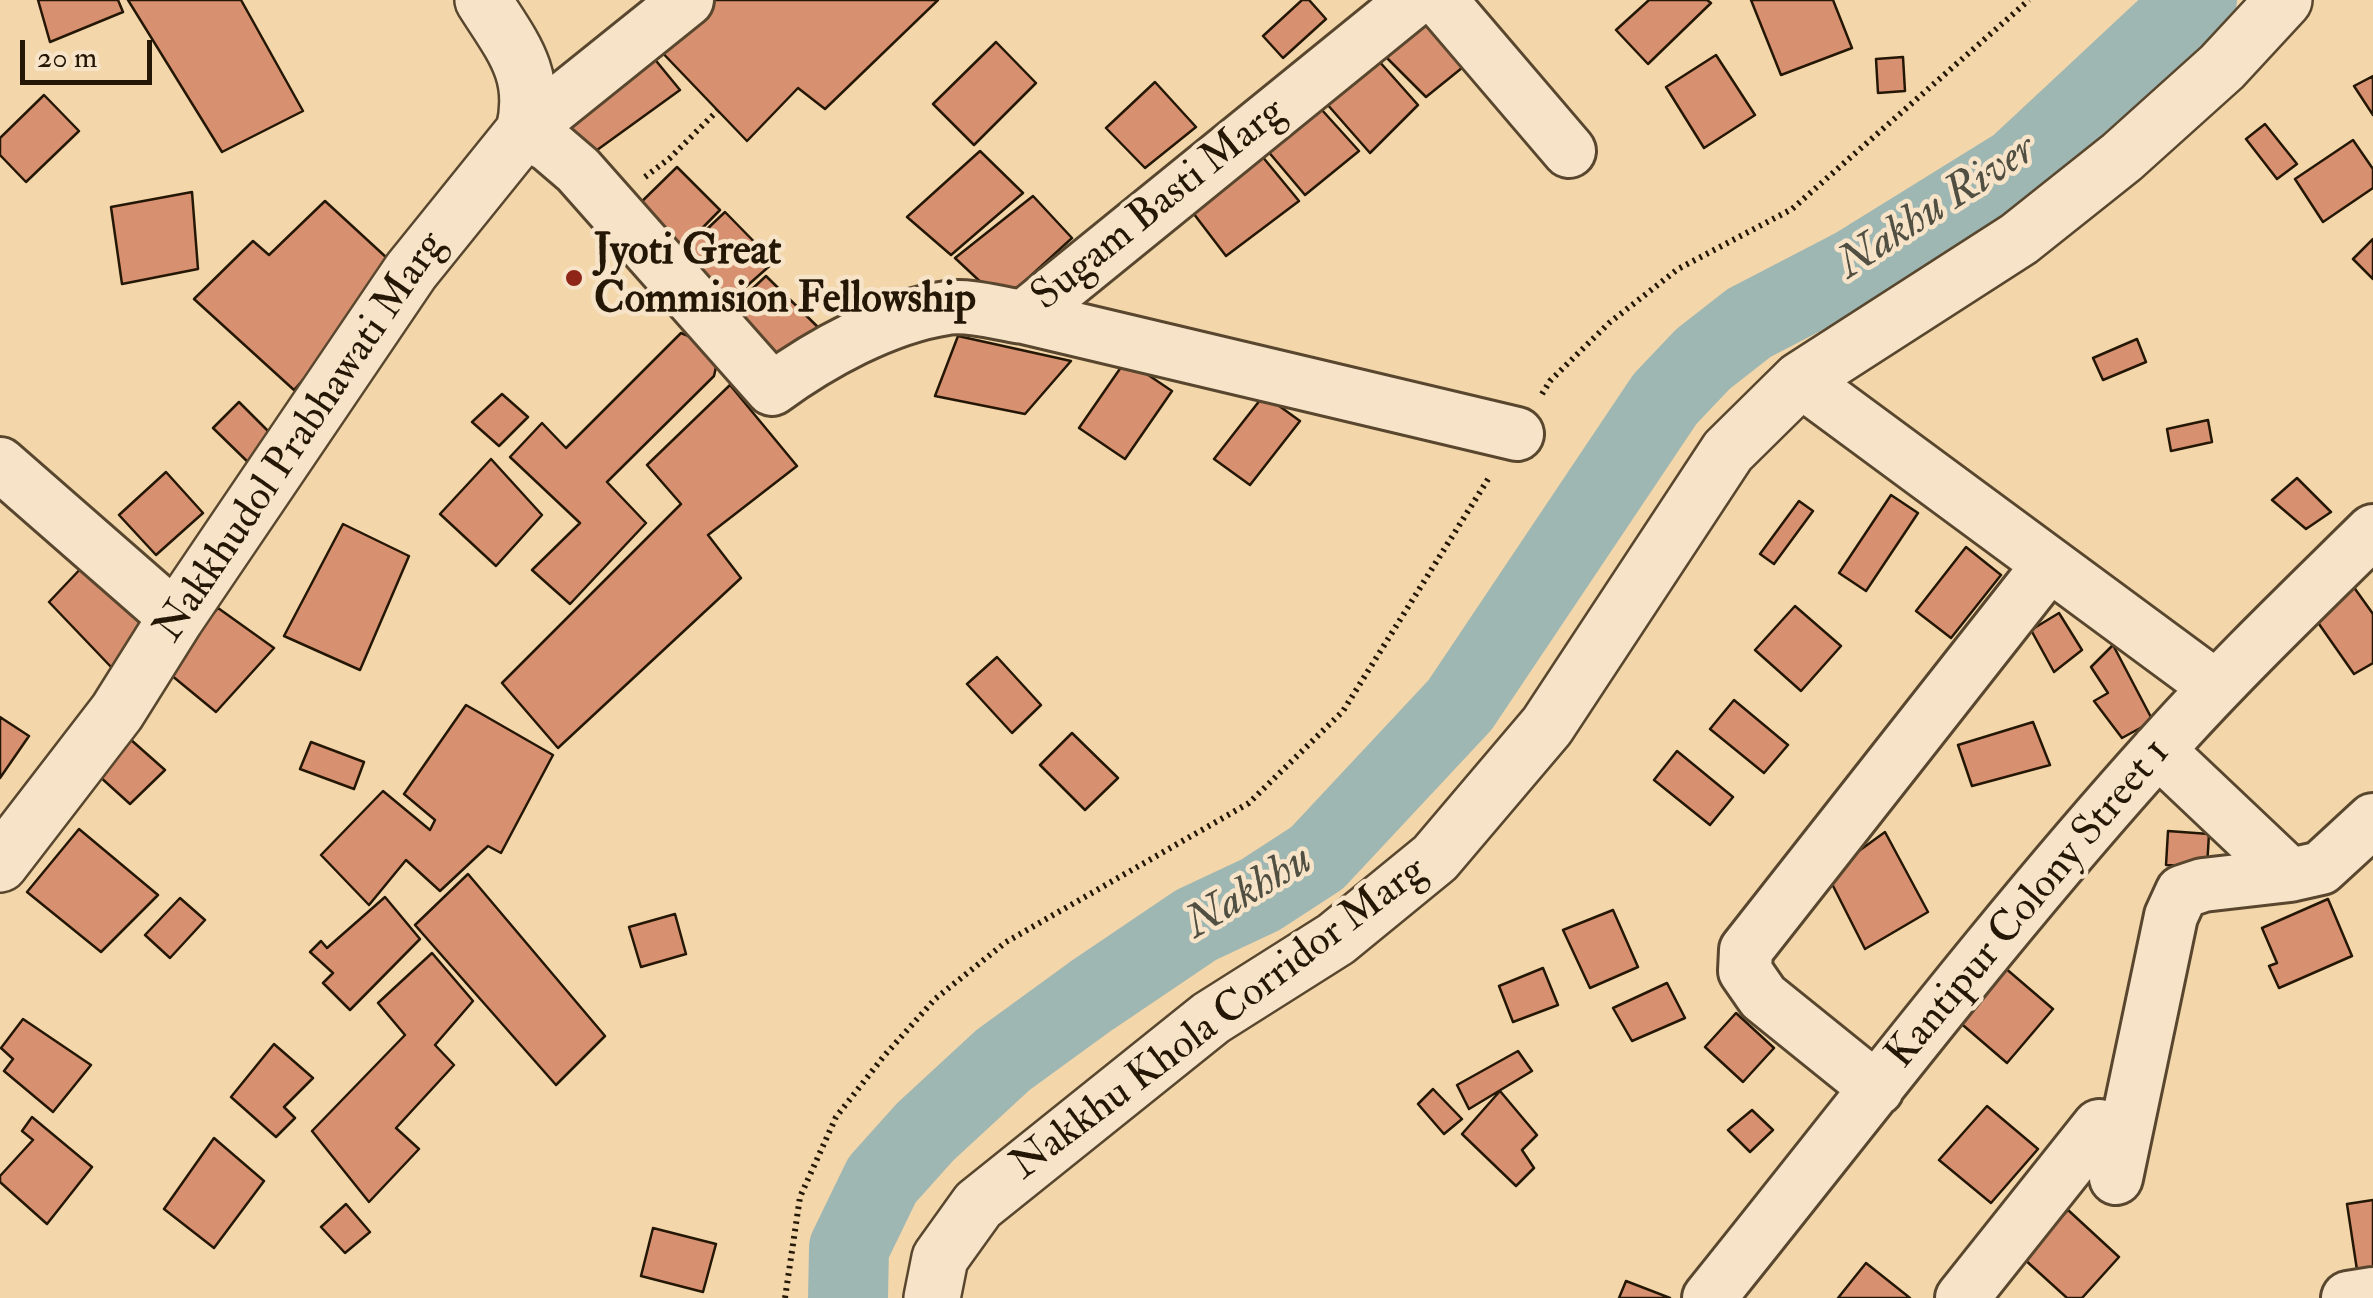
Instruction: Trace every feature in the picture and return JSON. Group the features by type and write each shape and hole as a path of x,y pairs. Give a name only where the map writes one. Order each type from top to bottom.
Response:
{"street":[{"path":"482,0 520,56 527,76 524,131"},
{"path":"524,131 687,0"},
{"name":"Sugam Basti Marg","path":"524,131 550,146 578,170 772,389 834,349 877,329 949,307 1024,317 1414,0"},
{"path":"1440,0 1569,150"},
{"name":"Nakkhu Khola Corridor Marg","path":"932,1298 940,1258 978,1204 1211,1018 1336,939 1435,858 1548,726 1728,451 1800,380 2019,239 2122,156 2222,67 2284,0"},
{"name":"Nakkhudol Prabhawati Marg","path":"0,864 117,712 176,618 411,271 524,131"},
{"path":"1024,317 1517,434"},
{"path":"1800,380 2216,687"},
{"path":"0,464 176,618"},
{"name":"Kantipur Colony Street 1","path":"1710,1298 2158,750 2373,531"},
{"path":"1877,1089 1762,996 1745,972 1746,950 2048,566"},
{"path":"2158,750 2290,875"},
{"path":"2116,1178 2171,916 2182,892 2203,885 2321,868 2373,820"},
{"path":"1962,1298 2100,1126"},
{"path":"2348,1298 2373,1294"}],"path":[{"path":"786,1298 800,1197 836,1118 935,998 1006,942 1250,803 1343,712 1550,381 1609,323 1678,268 1792,208 2029,0"},
{"path":"605,200 670,158 718,110"}],"building":[{"path":"38,0 118,0 123,12 50,42"},
{"path":"128,0 241,0 303,111 222,152"},
{"path":"706,0 938,0 825,109 798,88 747,141 654,44"},
{"path":"1302,0 1309,0 1326,19 1283,58 1263,36"},
{"path":"1649,0 1711,3 1648,64 1616,30"},
{"path":"1751,0 1833,0 1852,48 1781,75"},
{"path":"1427,7 1473,59 1426,97 1377,48"},
{"path":"996,42 1036,83 974,145 933,104"},
{"path":"648,51 680,90 586,158 556,125"},
{"path":"1370,51 1418,105 1370,153 1319,95"},
{"path":"1716,55 1755,115 1704,148 1666,87"},
{"path":"1903,57 1905,91 1878,93 1876,59"},
{"path":"2373,76 2373,115 2354,86"},
{"path":"1155,82 1196,127 1145,168 1106,128"},
{"path":"44,95 79,131 26,182 0,155 0,138"},
{"path":"1312,99 1359,151 1305,195 1261,143"},
{"path":"2265,124 2297,164 2277,179 2246,139"},
{"path":"2353,140 2373,169 2373,188 2323,222 2295,179"},
{"path":"1252,144 1299,201 1226,256 1184,201"},
{"path":"980,151 1023,193 951,255 907,217"},
{"path":"677,167 720,210 668,263 627,216"},
{"path":"192,192 198,269 122,284 111,207"},
{"path":"1033,196 1072,238 1002,302 955,258"},
{"path":"325,201 400,270 294,390 194,299 253,241 269,255"},
{"path":"725,212 774,262 714,315 669,265"},
{"path":"2373,239 2373,279 2353,259"},
{"path":"766,276 830,339 775,378 719,320"},
{"path":"681,333 720,349 714,376 607,482 646,523 570,604 532,570 580,523 510,457 542,423 566,448"},
{"path":"958,336 1071,361 1025,414 935,396"},
{"path":"2137,339 2146,362 2103,380 2093,358"},
{"path":"1126,360 1172,391 1125,459 1079,428"},
{"path":"730,385 797,466 708,535 741,578 558,748 502,683 681,504 647,465"},
{"path":"502,394 528,417 499,446 472,422"},
{"path":"1264,395 1300,421 1250,485 1214,459"},
{"path":"239,402 278,441 253,467 213,428"},
{"path":"2208,420 2212,442 2171,451 2167,429"},
{"path":"491,459 542,515 496,566 440,514"},
{"path":"166,472 203,513 156,555 119,515"},
{"path":"2297,478 2331,512 2306,529 2272,500"},
{"path":"1891,495 1918,513 1866,591 1839,573"},
{"path":"1799,501 1813,511 1774,564 1760,554"},
{"path":"343,524 409,556 360,670 284,636"},
{"path":"1966,547 2001,575 1951,638 1916,611"},
{"path":"86,563 151,630 113,669 49,602"},
{"path":"2353,586 2373,614 2373,663 2354,674 2312,614"},
{"path":"1795,606 1841,646 1801,691 1755,650"},
{"path":"218,608 274,648 216,712 165,670"},
{"path":"2059,613 2082,650 2054,672 2031,630"},
{"path":"2113,645 2153,721 2122,738 2094,701 2108,693 2091,667"},
{"path":"997,657 1041,705 1012,733 967,684"},
{"path":"1734,700 1788,745 1764,773 1710,729"},
{"path":"466,705 553,755 501,853 488,846 440,891 406,860 369,905 321,855 383,791 430,830 435,820 404,794"},
{"path":"0,717 29,736 0,778"},
{"path":"2033,722 2050,765 1972,786 1958,745"},
{"path":"1072,733 1118,778 1085,810 1040,765"},
{"path":"130,739 165,770 130,804 98,775"},
{"path":"311,742 364,762 354,789 300,769"},
{"path":"1677,751 1733,797 1710,825 1654,780"},
{"path":"79,829 158,895 101,952 27,892"},
{"path":"2168,831 2209,834 2207,867 2166,865"},
{"path":"1885,832 1928,912 1865,949 1827,874"},
{"path":"468,874 605,1036 556,1085 415,925"},
{"path":"385,897 420,939 350,1010 323,983 333,973 310,952 321,941 327,948"},
{"path":"180,898 205,920 170,958 145,935"},
{"path":"2328,899 2352,956 2279,988 2269,966 2277,963 2262,928"},
{"path":"1613,910 1638,967 1590,988 1563,930"},
{"path":"675,914 686,954 641,967 629,927"},
{"path":"432,953 473,1001 435,1045 454,1065 396,1128 419,1149 369,1202 312,1131 405,1035 378,1003"},
{"path":"2004,967 2053,1009 2007,1063 1957,1020"},
{"path":"1543,968 1558,1005 1513,1022 1499,986"},
{"path":"1667,983 1685,1018 1632,1041 1613,1008"},
{"path":"1736,1013 1774,1048 1743,1082 1705,1047"},
{"path":"23,1019 91,1065 53,1112 4,1071 13,1059 1,1048"},
{"path":"274,1044 313,1078 284,1107 295,1118 276,1137 231,1097"},
{"path":"1518,1051 1532,1071 1469,1109 1457,1085"},
{"path":"1433,1089 1462,1119 1444,1134 1418,1104"},
{"path":"1500,1091 1537,1135 1522,1150 1534,1168 1516,1186 1462,1134"},
{"path":"1987,1106 2038,1149 1991,1203 1939,1160"},
{"path":"1752,1110 1773,1130 1750,1152 1728,1130"},
{"path":"32,1117 92,1167 47,1224 0,1182 0,1176 33,1140 22,1131"},
{"path":"214,1138 264,1181 214,1248 164,1209"},
{"path":"2373,1200 2373,1268 2357,1270 2347,1204"},
{"path":"346,1204 370,1232 345,1253 321,1227"},
{"path":"2068,1210 2119,1257 2082,1298 2067,1298 2023,1258"},
{"path":"653,1228 716,1244 703,1292 641,1276"},
{"path":"1866,1263 1910,1298 1838,1298"},
{"path":"1626,1281 1670,1298 1619,1298"}],"waterway":[{"name":"Nakhhu","path":"848,1298 849,1248 882,1180 925,1132 1003,1060 1091,996 1196,925 1260,895 1317,858 1460,705 1665,399 1703,359 1749,323 1855,268 2018,167 2197,0"}],"place":[{"name":"Jyoti Great Commision Fellowship","path":"574,278"}],"water label":[{"name":"Nakhu River","path":"1938,209"}]}
